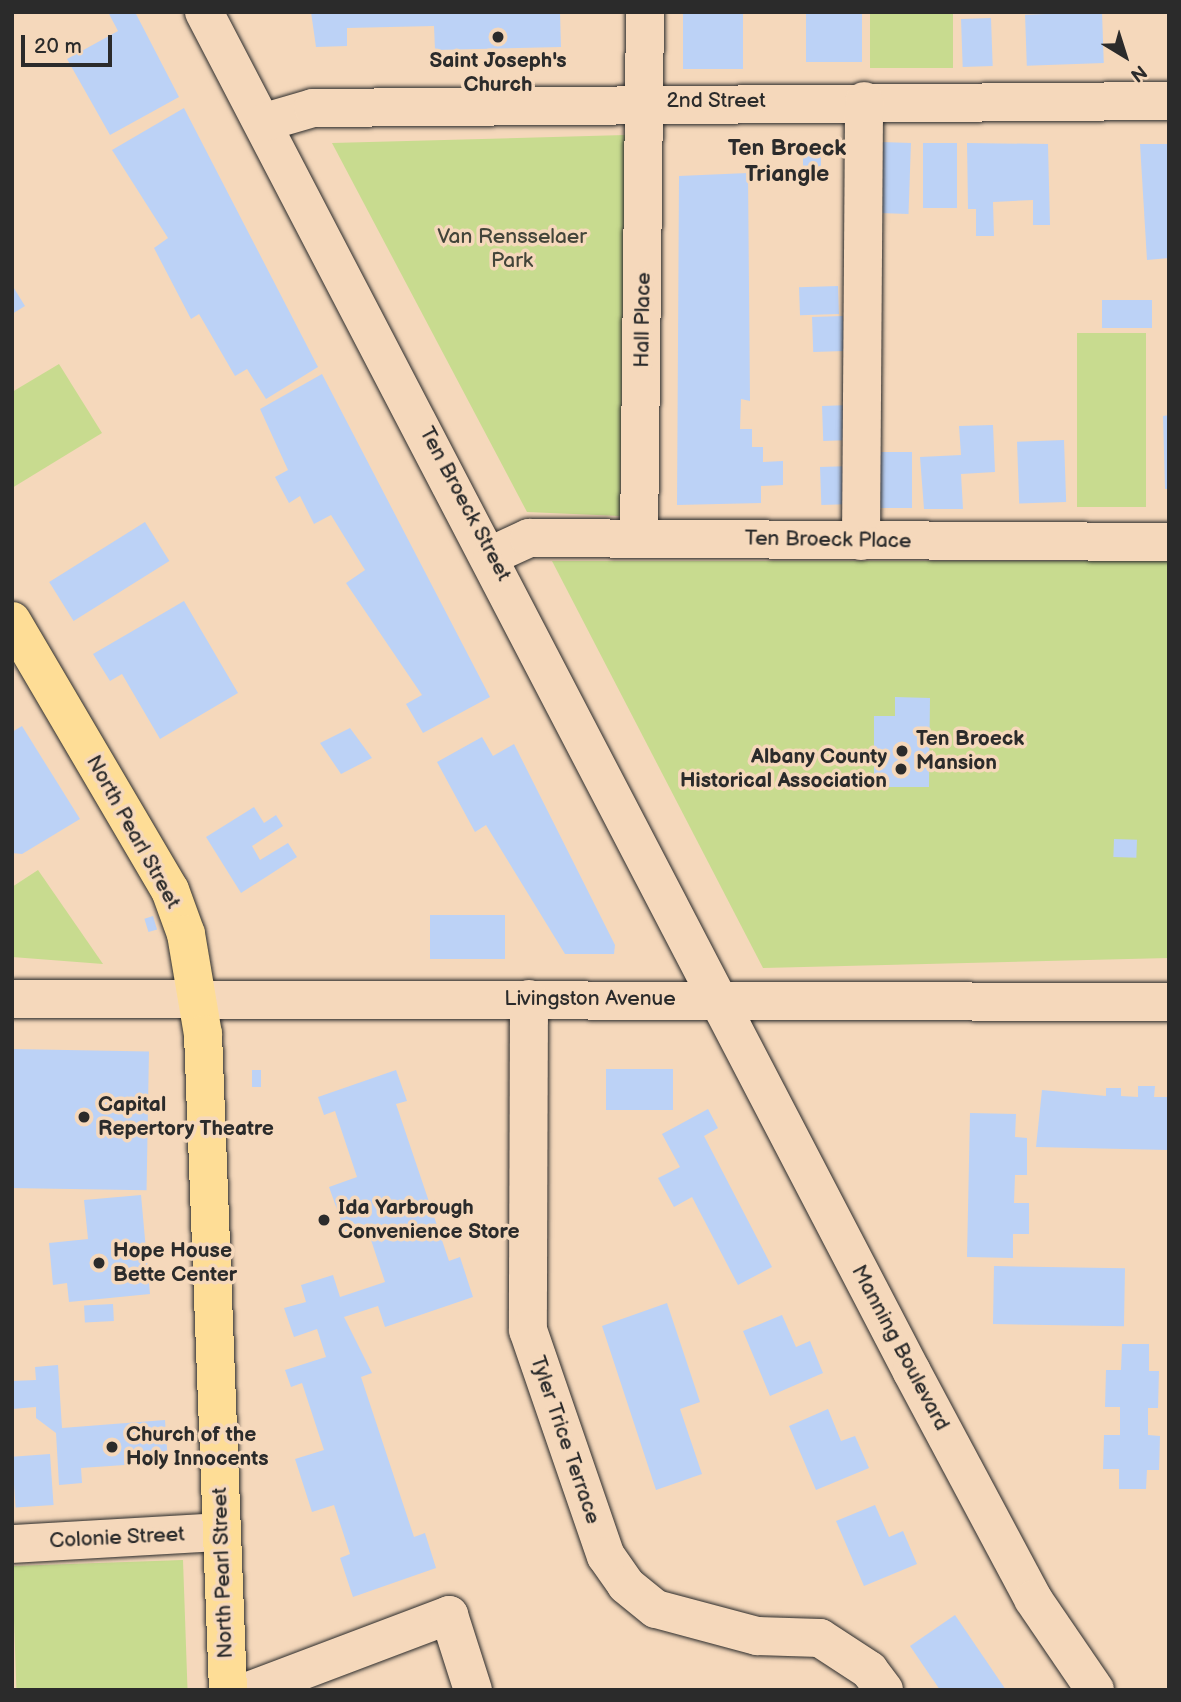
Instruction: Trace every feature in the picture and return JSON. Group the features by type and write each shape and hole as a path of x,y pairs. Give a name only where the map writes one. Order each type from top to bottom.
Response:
{"main road":[{"name":"North Pearl Street","path":"12,621 170,890 187,934 199,1000 228,1690"}],"street":[{"name":"Ten Broeck Street","path":"204,12 265,122 492,555 720,998"},
{"name":"Hall Place","path":"639,539 647,101 645,12"},
{"name":"2nd Street","path":"265,122 313,108 647,101 1169,101"},
{"path":"861,541 864,101"},
{"name":"Ten Broeck Place","path":"492,555 529,538 1169,542"},
{"name":"Livingston Avenue","path":"12,999 720,998 1169,1002"},
{"name":"Manning Boulevard","path":"720,998 1026,1587 1096,1690"},
{"name":"Tyler Trice Terrace","path":"529,999 528,1330 606,1556 626,1585 656,1609 713,1628 820,1638 869,1670 884,1690"},
{"name":"Colonie Street","path":"12,1544 221,1532"},
{"path":"251,1690 449,1615 473,1690"}],"green space":[{"path":"870,12 953,12 953,68 870,68"},
{"name":"Van Rensselaer Park","path":"625,135 620,516 527,512 332,143"},
{"path":"1077,333 1146,333 1146,507 1077,507"},
{"path":"59,364 102,433 12,488 12,392"},
{"name":"Ten Broeck Mansion","path":"552,561 1169,561 1169,958 763,968"},
{"path":"38,870 103,964 12,957 12,887"},
{"path":"183,1560 188,1690 16,1690 12,1566"}],"building":[{"path":"108,12 135,12 179,97 110,135 67,59 118,31"},
{"name":"Saint Joseph's Church","path":"311,12 560,12 561,47 435,50 434,26 347,28 347,46 316,47"},
{"path":"683,12 743,12 743,69 683,69"},
{"path":"806,12 862,12 862,62 806,62"},
{"path":"1102,12 1104,63 1027,66 1025,15"},
{"path":"991,18 993,66 963,67 961,19"},
{"path":"184,108 318,367 266,399 247,369 235,376 199,314 191,319 154,248 168,238 112,150"},
{"path":"881,142 911,143 909,214 879,213"},
{"path":"923,143 957,143 957,208 923,208"},
{"path":"967,143 1048,144 1050,225 1033,225 1033,200 993,202 994,236 976,236 976,209 968,209"},
{"path":"1140,144 1169,144 1169,258 1147,260"},
{"path":"803,152 821,152 821,174 803,174"},
{"path":"748,173 750,401 741,399 740,429 752,429 752,447 763,447 763,462 783,461 783,485 761,486 761,503 677,505 679,176"},
{"path":"12,285 25,306 12,314"},
{"path":"838,286 839,314 800,315 799,287"},
{"path":"1102,300 1152,300 1152,328 1102,328"},
{"path":"843,316 844,351 813,352 812,317"},
{"path":"322,374 490,697 423,733 406,704 422,695 346,583 365,570 331,515 314,524 300,496 289,503 275,477 288,470 260,409"},
{"path":"850,405 851,440 823,441 822,406"},
{"path":"1169,415 1169,489 1165,489 1163,416"},
{"path":"993,425 995,472 961,474 963,509 924,509 920,457 961,455 959,426"},
{"path":"1064,440 1066,502 1019,504 1017,442"},
{"path":"868,452 912,452 912,508 868,508"},
{"path":"852,466 853,504 821,505 820,467"},
{"path":"145,522 169,561 74,621 49,582"},
{"path":"184,601 238,693 160,739 122,674 110,681 93,654"},
{"name":"Ten Broeck Mansion","path":"895,697 930,698 929,787 874,787 874,716 895,716"},
{"path":"22,726 80,819 22,854 12,853 12,732"},
{"path":"350,728 372,758 341,774 320,743"},
{"path":"482,737 493,756 514,744 615,945 614,954 565,954 486,825 475,832 437,762"},
{"path":"254,807 264,823 276,815 283,826 252,846 260,860 288,843 297,857 241,893 206,837"},
{"path":"1114,839 1137,840 1136,858 1113,857"},
{"path":"430,915 505,915 505,959 430,959"},
{"path":"153,916 157,929 148,932 144,919"},
{"name":"Capital Repertory Theatre","path":"12,1049 149,1051 147,1190 12,1188"},
{"path":"606,1069 673,1069 673,1110 606,1110"},
{"path":"252,1070 261,1070 261,1087 252,1087"},
{"path":"396,1070 407,1101 396,1104 449,1261 460,1257 473,1297 385,1327 378,1306 344,1317 372,1373 361,1377 414,1537 425,1533 436,1568 353,1597 340,1558 350,1554 334,1505 312,1512 295,1459 324,1450 302,1383 291,1387 285,1370 326,1357 317,1329 294,1337 284,1308 306,1302 301,1285 333,1275 340,1297 385,1282 368,1231 347,1238 329,1187 357,1177 335,1111 324,1115 318,1097"},
{"path":"1138,1086 1155,1086 1154,1097 1169,1097 1168,1150 1036,1147 1042,1090 1106,1096 1106,1088 1121,1088 1121,1096 1138,1097"},
{"path":"708,1109 718,1128 704,1136 772,1267 738,1285 692,1197 674,1207 658,1178 680,1167 662,1134"},
{"path":"970,1113 1016,1114 1015,1137 1027,1138 1027,1175 1015,1175 1014,1203 1029,1203 1029,1234 1013,1234 1013,1258 967,1257"},
{"name":"Hope House Bette Center","path":"141,1195 150,1294 69,1302 67,1283 53,1285 49,1243 88,1239 84,1200"},
{"path":"994,1266 1125,1268 1124,1326 993,1324"},
{"path":"667,1303 700,1402 680,1409 702,1474 656,1490 602,1326"},
{"path":"113,1304 114,1321 85,1322 84,1306"},
{"path":"782,1315 796,1347 810,1341 823,1373 770,1396 743,1331"},
{"path":"1122,1344 1149,1344 1149,1371 1159,1371 1158,1408 1148,1408 1148,1435 1160,1436 1159,1470 1147,1470 1146,1489 1119,1489 1119,1469 1103,1469 1104,1435 1120,1435 1120,1407 1105,1407 1106,1370 1121,1370"},
{"name":"Church of the Holy Innocents","path":"58,1365 62,1428 165,1420 168,1462 81,1468 82,1483 59,1485 56,1433 36,1418 36,1407 12,1409 12,1381 36,1380 35,1367"},
{"path":"828,1409 841,1441 855,1436 869,1468 816,1490 789,1426"},
{"path":"50,1454 54,1505 16,1508 12,1457"},
{"path":"875,1505 889,1537 903,1531 917,1564 864,1586 836,1521"},
{"path":"955,1615 1006,1690 940,1690 910,1646"}],"place":[{"name":"Saint Joseph's Church","path":"498,37"},
{"name":"Ten Broeck Mansion","path":"902,751"},
{"name":"Albany County Historical Association","path":"901,769"},
{"name":"Capital Repertory Theatre","path":"84,1117"},
{"name":"Ida Yarbrough Convenience Store","path":"324,1220"},
{"name":"Hope House Bette Center","path":"99,1263"},
{"name":"Church of the Holy Innocents","path":"112,1447"}],"district":[{"name":"Ten Broeck Triangle","path":"787,161"}]}
